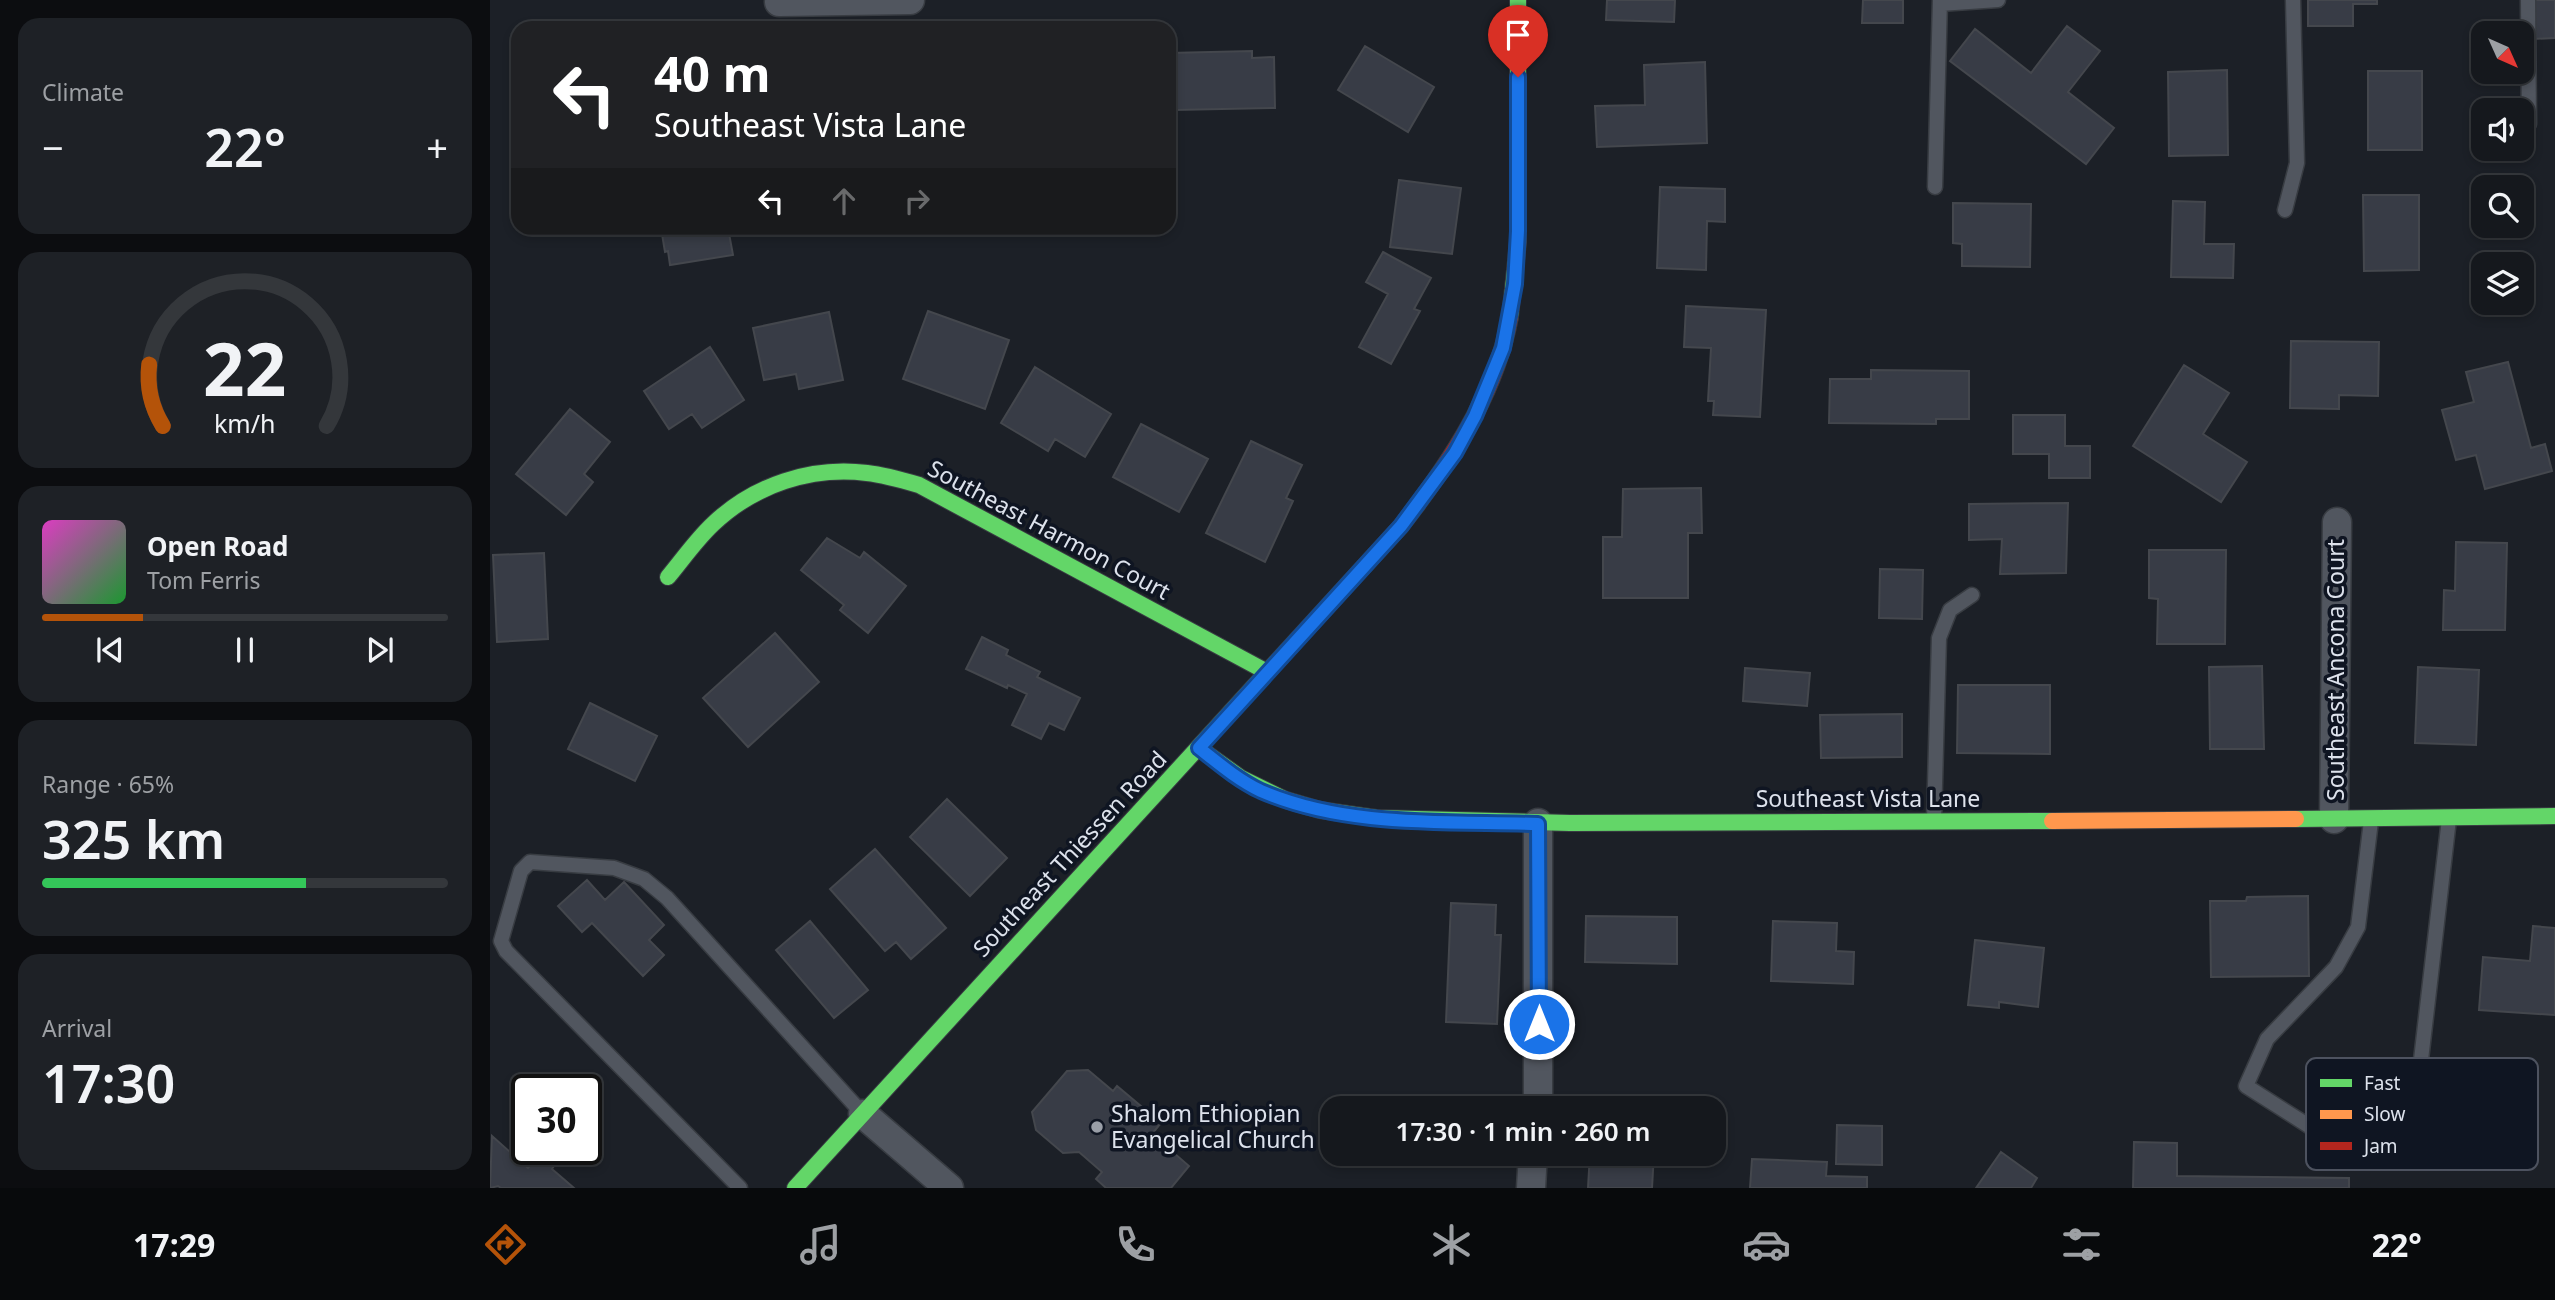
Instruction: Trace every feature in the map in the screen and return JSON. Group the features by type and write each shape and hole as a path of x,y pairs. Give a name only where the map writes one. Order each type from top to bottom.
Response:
{"street":[{"path":"779,2 911,0"},
{"name":"Southeast Thiessen Road","path":"795,1188 1401,526 1455,453 1492,378 1503,348 1515,284 1518,231 1518,0"},
{"name":"Southeast Harmon Court","path":"668,577 713,523 766,488 797,477 830,471 864,472 919,485 1267,672"},
{"name":"Southeast Ancona Court","path":"2334,819 2337,522"},
{"name":"Southeast Vista Lane","path":"1199,748 1258,789 1318,810 1355,816 1423,821 1538,824 2555,816"},
{"path":"1538,824 1538,1096"},
{"path":"863,1114 949,1188"},
{"path":"1531,1188 1532,1166"}],"lane":[{"path":"1935,187 1940,2 1998,0"},
{"path":"2285,210 2297,163 2293,0"},
{"path":"2528,0 2529,98"},
{"path":"1934,822 1939,638 1950,610 1972,595"},
{"path":"2421,1058 2449,817"},
{"path":"2306,1124 2246,1086 2267,1039 2336,967 2357,927 2372,818"},
{"path":"740,1188 506,951 501,941 521,871 530,862 614,868 645,879 667,898 863,1114"}],"building":[{"path":"1607,0 1675,0 1674,22 1606,20"},
{"path":"1863,0 1903,0 1903,23 1862,23"},
{"path":"2308,0 2377,0 2377,4 2353,4 2353,26 2308,26"},
{"path":"2532,0 2555,0 2555,38 2534,39"},
{"path":"2067,26 2100,51 2068,92 2114,128 2086,164 1950,61 1975,29 2031,73"},
{"path":"1365,46 1434,87 1408,132 1338,90"},
{"path":"1252,51 1252,58 1274,57 1275,108 1176,110 1176,53"},
{"path":"1705,62 1707,143 1597,147 1595,106 1645,105 1644,65"},
{"path":"2227,70 2228,155 2169,156 2168,72"},
{"path":"2368,71 2422,71 2422,150 2368,150"},
{"path":"1399,180 1461,188 1452,254 1390,247"},
{"path":"1660,187 1725,189 1725,222 1707,221 1706,270 1657,268"},
{"path":"2363,195 2419,195 2419,270 2364,271"},
{"path":"2173,201 2205,202 2204,244 2234,244 2233,278 2171,277"},
{"path":"1953,203 2031,204 2030,267 1962,266 1962,244 1953,243"},
{"path":"662,235 729,235 733,255 670,265 668,251 665,252"},
{"path":"1383,252 1431,278 1414,309 1420,311 1391,364 1359,347 1388,294 1366,282"},
{"path":"1686,306 1766,310 1760,417 1713,415 1714,401 1708,401 1711,348 1684,347"},
{"path":"928,311 1009,340 985,409 903,379"},
{"path":"829,312 843,380 799,389 796,374 764,380 753,328"},
{"path":"2291,341 2379,342 2378,396 2339,395 2339,409 2290,408"},
{"path":"710,347 744,400 702,428 692,414 669,429 644,391"},
{"path":"2508,362 2531,448 2545,444 2552,471 2485,489 2476,455 2456,460 2442,410 2474,402 2466,372"},
{"path":"2184,365 2229,393 2203,434 2247,462 2221,502 2133,446"},
{"path":"1035,367 1111,414 1085,457 1055,439 1048,451 1001,423"},
{"path":"1871,370 1969,371 1969,419 1936,419 1936,424 1829,423 1830,379 1871,379"},
{"path":"570,409 610,442 584,474 593,482 566,515 516,474"},
{"path":"2013,415 2065,415 2065,446 2090,446 2090,478 2049,478 2049,454 2013,454"},
{"path":"1141,424 1208,459 1179,512 1113,477"},
{"path":"1251,441 1302,465 1286,498 1293,501 1265,562 1206,533"},
{"path":"1701,488 1702,533 1688,533 1688,598 1603,598 1603,537 1622,537 1623,489"},
{"path":"2068,503 2066,573 2000,574 2002,539 1969,540 1969,504"},
{"path":"827,538 860,558 864,552 906,586 868,633 840,610 844,605 801,570"},
{"path":"2456,542 2507,543 2505,630 2443,630 2444,590 2455,591"},
{"path":"2149,550 2226,550 2225,644 2157,644 2158,599 2149,598"},
{"path":"544,553 548,639 497,642 493,555"},
{"path":"1880,569 1923,570 1922,619 1879,618"},
{"path":"775,633 819,682 748,747 703,698"},
{"path":"982,637 1008,650 1006,655 1040,672 1037,677 1080,698 1064,730 1049,723 1041,739 1012,725 1027,694 966,669"},
{"path":"2262,666 2264,749 2210,749 2209,667"},
{"path":"2418,667 2479,670 2476,745 2415,743"},
{"path":"1745,668 1810,673 1807,706 1743,701"},
{"path":"1958,685 2050,685 2050,754 1957,753"},
{"path":"590,703 657,736 635,781 568,749"},
{"path":"1902,714 1902,757 1821,758 1820,715"},
{"path":"947,799 1007,858 970,896 910,837"},
{"path":"875,849 946,928 911,959 896,942 885,951 830,889"},
{"path":"587,880 605,900 624,882 664,925 649,940 664,955 643,976 592,923 582,932 558,906"},
{"path":"2308,896 2309,976 2211,977 2210,901 2246,901 2247,897"},
{"path":"1451,903 1496,905 1495,935 1501,935 1497,1024 1446,1022"},
{"path":"1586,916 1677,917 1677,964 1585,962"},
{"path":"810,921 868,990 834,1018 776,950"},
{"path":"1773,921 1837,923 1836,951 1854,952 1853,984 1771,981"},
{"path":"2533,926 2555,928 2555,1015 2479,1010 2483,957 2530,961"},
{"path":"1975,940 2044,948 2038,1007 1999,1002 1999,1008 1968,1005"},
{"name":"Shalom Ethiopian Evangelical Church","path":"1088,1070 1113,1091 1117,1086 1161,1123 1152,1134 1189,1166 1171,1188 1106,1188 1096,1179 1102,1172 1079,1152 1063,1153 1036,1130 1032,1112 1067,1071"},
{"path":"1837,1125 1882,1126 1882,1165 1836,1164"},
{"path":"492,1136 511,1153 511,1165 525,1165 528,1168 531,1165 553,1165 552,1169 574,1188 498,1186 490,1188"},
{"path":"2134,1142 2177,1143 2177,1176 2349,1178 2349,1188 2133,1188"},
{"path":"2001,1152 2037,1178 2031,1188 1976,1188"},
{"path":"1752,1159 1827,1162 1826,1176 1867,1177 1867,1188 1750,1188"},
{"path":"1589,1166 1653,1166 1652,1188 1588,1188"}],"traffic: fast":[{"path":"1510,317 1518,242 1518,0"},
{"path":"668,577 713,524 729,510 765,489 784,481 825,473 874,474 919,485 1267,672"},
{"path":"795,1188 1401,526 1417,505"},
{"path":"1199,748 1241,778 1286,800 1320,810 1376,818 1570,823 2052,821"},
{"path":"2296,819 2555,816"}],"traffic: slow":[{"path":"2052,821 2296,819"}],"traffic: jam":[{"path":"1417,505 1461,439 1486,392 1496,368 1510,317"}],"place":[{"name":"Shalom Ethiopian Evangelical Church","path":"1097,1127"}],"route":[{"path":"1518,77 1518,231 1515,284 1503,348 1475,416 1455,453 1401,526 1199,748 1258,789 1318,810 1355,816 1423,821 1538,824 1539,1024"}]}
